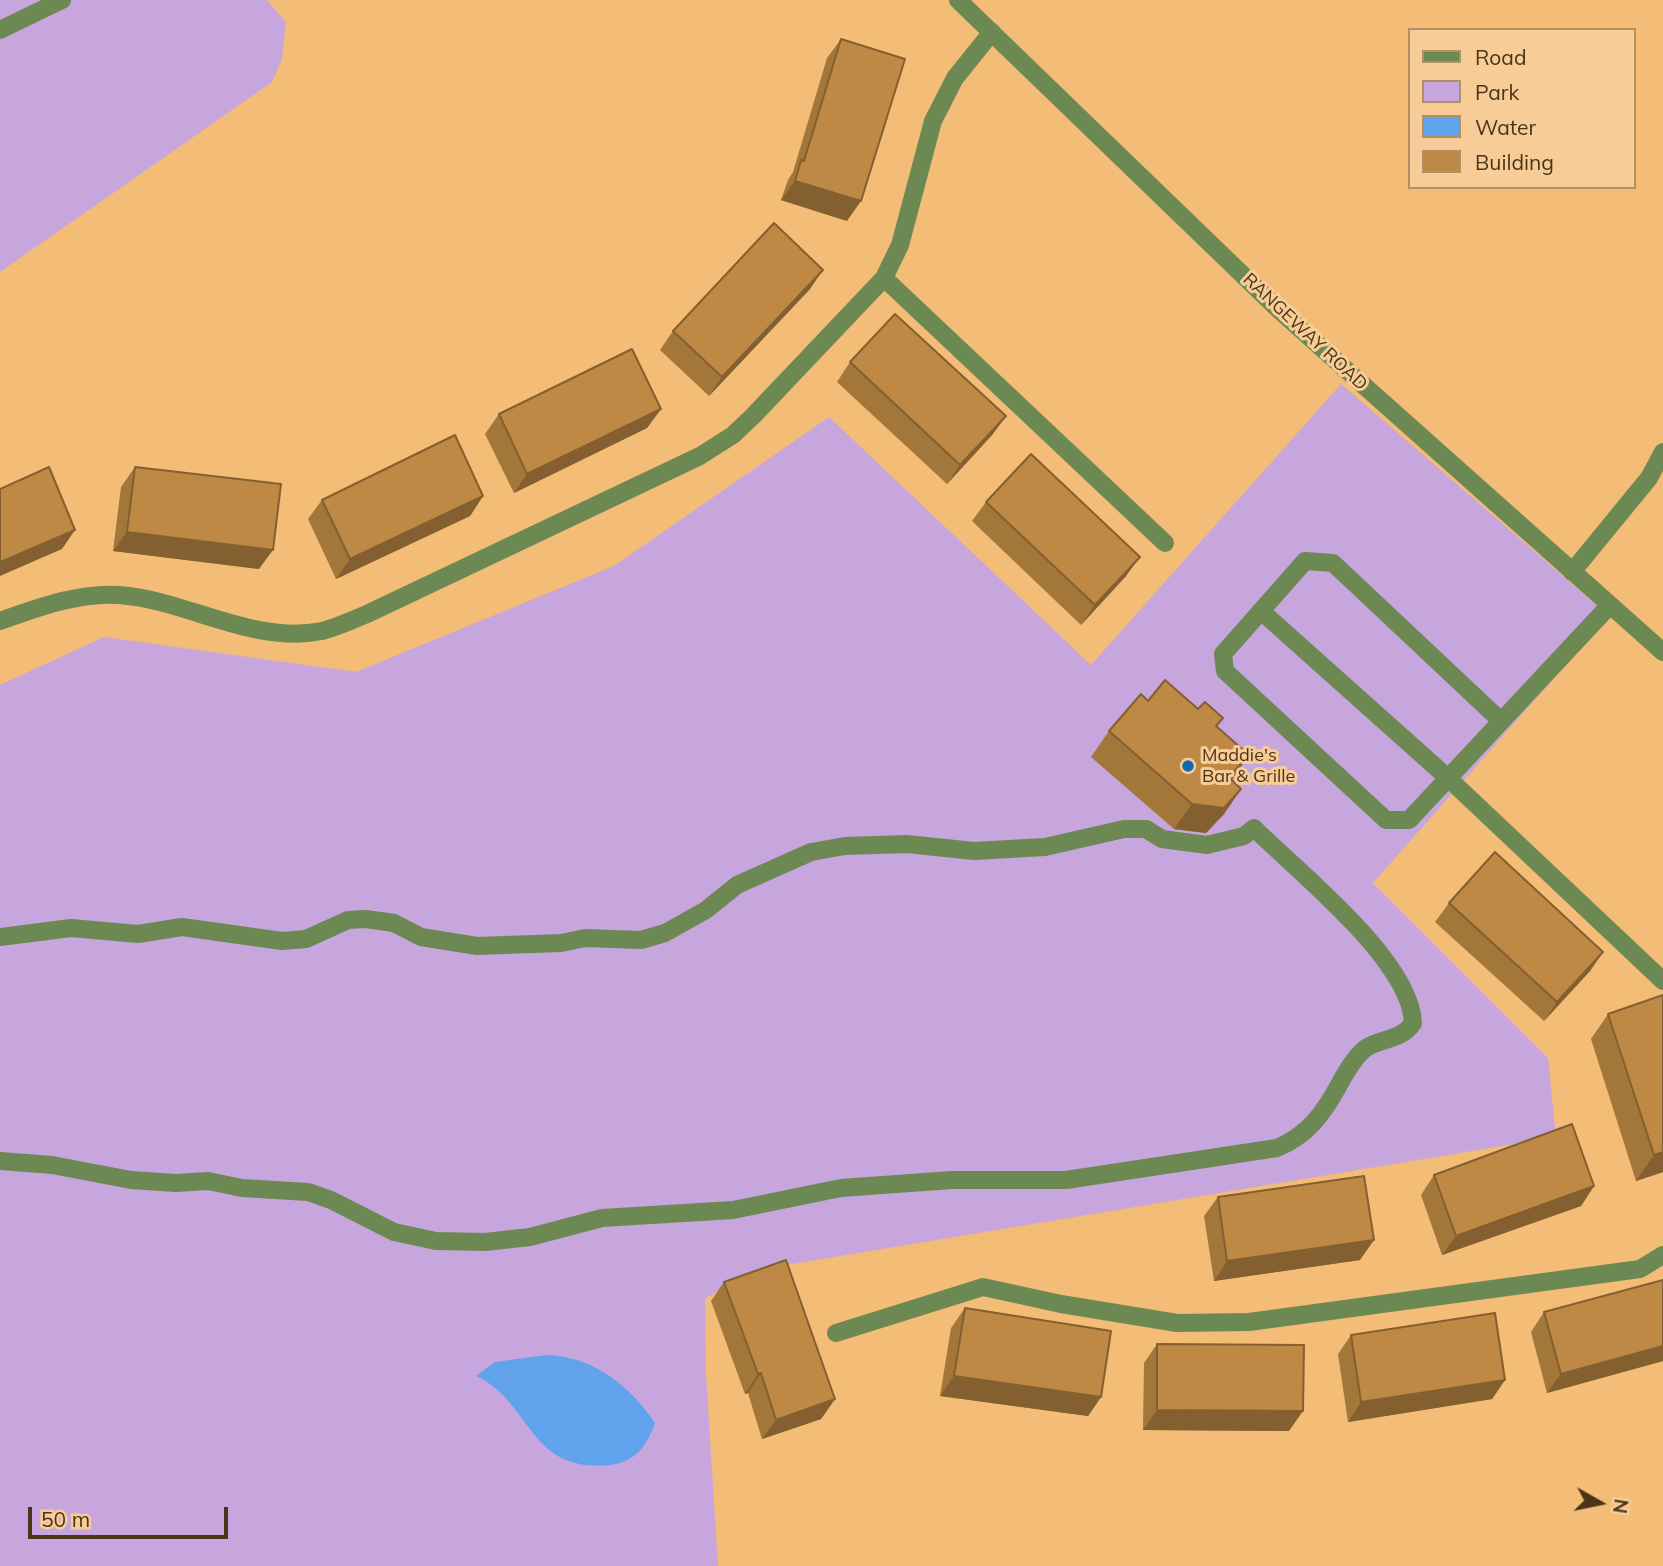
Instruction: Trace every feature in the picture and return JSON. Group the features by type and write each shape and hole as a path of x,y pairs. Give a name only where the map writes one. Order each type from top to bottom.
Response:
{"street":[{"path":"0,30 62,0"},
{"name":"RANGEWAY ROAD","path":"958,0 1278,309 1663,652"},
{"path":"0,621 99,594 141,598 280,632 310,632 346,623 701,456 733,435 753,416 884,278 900,245 933,121 955,78 992,32"},
{"path":"884,278 1165,543"},
{"path":"1572,572 1648,478 1663,452"},
{"path":"1501,722 1333,562 1305,561 1223,654 1225,671 1386,820 1409,820 1501,722 1610,605"},
{"path":"1261,611 1448,778 1663,981"},
{"path":"0,937 71,928 138,934 182,927 282,941 306,939 348,920 366,919 394,923 421,937 477,946 561,943 585,937 607,941 641,940 665,933 706,909 737,884 811,852 845,846 907,844 974,850 1045,847 1124,829 1146,829 1162,839 1207,845 1244,836 1254,828 1382,955 1408,996 1413,1023 1407,1031 1366,1048 1346,1073 1320,1117 1296,1140 1277,1148 1066,1180 953,1180 853,1187 733,1210 602,1218 507,1241 436,1241 394,1232 331,1200 308,1192 242,1188 208,1181 176,1183 131,1180 52,1165 0,1161"},
{"path":"836,1333 984,1287 1061,1304 1177,1323 1249,1322 1640,1269 1663,1255"}],"green space":[{"path":"0,0 267,0 286,22 282,59 272,82 0,272"},
{"path":"1341,384 1609,616 1373,883 1548,1058 1556,1137 768,1268 705,1298 706,1376 718,1566 0,1566 0,685 104,637 356,672 614,566 829,417 1091,665"}],"water":[{"path":"546,1355 563,1357 595,1367 622,1385 645,1409 655,1423 648,1438 634,1456 610,1465 583,1465 562,1458 546,1447 495,1388 476,1376 495,1362"}],"building":[{"path":"841,39 905,59 861,201 795,181 801,160 804,161"},
{"path":"774,223 823,270 722,377 673,331"},
{"path":"895,314 1006,416 960,465 850,362"},
{"path":"632,349 661,409 527,474 499,414"},
{"path":"455,435 483,496 350,559 322,500"},
{"path":"1031,454 1140,557 1095,605 986,502"},
{"path":"49,467 75,530 0,562 0,489"},
{"path":"135,467 281,484 273,550 127,532"},
{"path":"1165,680 1198,709 1205,702 1223,718 1216,726 1249,755 1229,777 1241,789 1224,808 1192,804 1109,731 1141,694 1148,701"},
{"path":"1495,852 1603,952 1557,1002 1449,903"},
{"path":"1663,995 1663,1152 1654,1155 1608,1014"},
{"path":"1572,1124 1594,1186 1456,1236 1434,1175"},
{"path":"1364,1176 1374,1240 1227,1261 1218,1197"},
{"path":"786,1260 835,1399 776,1420 761,1373 758,1374 724,1282"},
{"path":"1663,1280 1663,1346 1561,1374 1544,1312"},
{"path":"965,1308 1111,1331 1101,1397 954,1376"},
{"path":"1495,1313 1505,1380 1361,1402 1351,1335"},
{"path":"1157,1344 1304,1345 1303,1411 1157,1410"}],"place":[{"name":"Maddie's Bar & Grille","path":"1188,766"}]}
